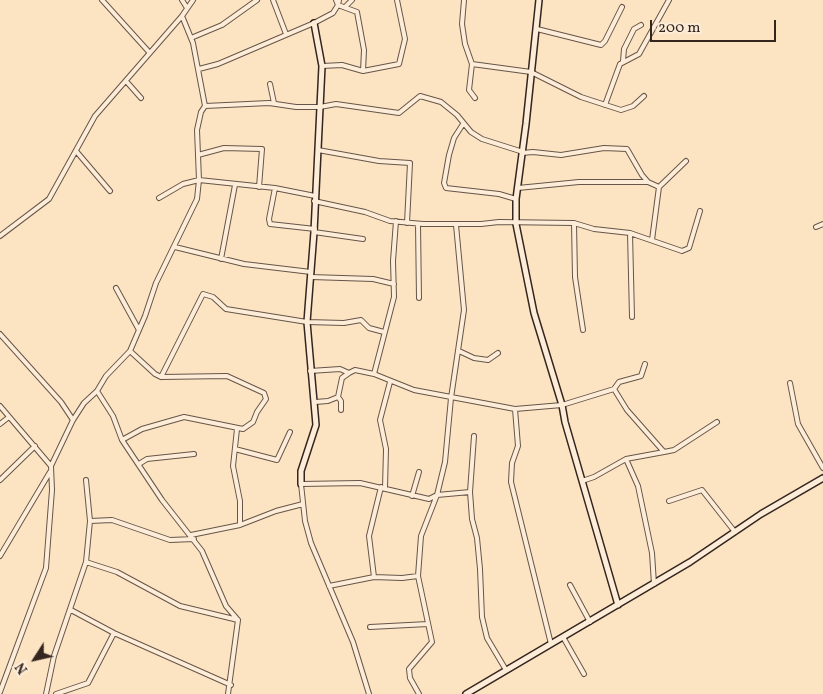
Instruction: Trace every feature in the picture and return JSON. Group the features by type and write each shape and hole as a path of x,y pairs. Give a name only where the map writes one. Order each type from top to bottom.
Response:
{"street":[{"path":"102,0 148,52"},
{"path":"182,0 187,8"},
{"path":"0,236 49,199 95,116 194,0"},
{"path":"191,38 222,25 257,0"},
{"path":"274,0 286,34"},
{"path":"345,7 352,0"},
{"path":"322,66 342,65 363,71 399,64 402,59 405,39 397,0"},
{"path":"464,0 462,24 465,44 472,64 469,90 474,98"},
{"path":"539,0 523,152 516,198 516,224 534,313 618,605"},
{"path":"605,105 618,67 623,61 639,54 670,0"},
{"path":"199,69 218,64 314,23 333,13 338,2 357,12 364,50 363,71"},
{"path":"537,28 601,45 606,41 622,7"},
{"path":"0,692 46,568 52,490 51,466 84,403 97,391 106,376 130,351 156,283 197,199 200,180 197,130 201,112 205,106 199,69 191,38 182,16"},
{"path":"314,23 322,66 314,199 314,230 307,322 316,425 301,471 301,484 305,521 311,543 353,642 369,694"},
{"path":"623,61 624,49 634,29 641,25"},
{"path":"472,64 531,72 581,97 621,110 628,109 644,96"},
{"path":"126,81 141,98"},
{"path":"270,84 274,103"},
{"path":"205,106 274,103 296,107 320,107 336,104 399,113 420,96 441,102 457,115 463,124 482,139 523,152 561,155 604,148 627,149 648,182"},
{"path":"463,124 454,138 449,155 444,183 446,188 499,194 516,198"},
{"path":"198,155 224,148 262,148 259,187"},
{"path":"318,150 379,161 410,163 408,222"},
{"path":"76,151 110,191"},
{"path":"652,240 659,187 686,161"},
{"path":"159,198 183,184 200,180 275,188 396,221 418,224 456,225 499,222 516,224 574,223 594,229 630,233 682,251 687,250 700,211"},
{"path":"518,188 579,182 648,182 659,187"},
{"path":"221,259 235,185"},
{"path":"275,188 269,219 270,224 363,239"},
{"path":"374,374 394,296 396,221"},
{"path":"574,223 577,299 583,330"},
{"path":"418,224 419,298"},
{"path":"816,227 823,224"},
{"path":"419,694 408,673 410,666 431,645 418,576 421,536 437,495 445,462 451,398 464,310 456,225"},
{"path":"630,233 632,317"},
{"path":"175,247 244,264 311,275 373,279 394,284"},
{"path":"116,288 139,330"},
{"path":"161,377 203,294 213,297 226,308 307,322 344,323 361,320 369,328 384,332"},
{"path":"0,334 61,402 74,420"},
{"path":"122,440 142,429 184,417 237,429 247,427 254,422 257,412 266,399 264,393 228,376 161,377 155,374 130,351"},
{"path":"459,351 474,358 488,360 498,353"},
{"path":"342,378 355,370 374,374 390,382 451,398 515,409 562,405 614,389 619,382 641,376 645,364"},
{"path":"310,371 340,369 349,373"},
{"path":"338,397 342,378 340,369"},
{"path":"374,577 369,536 383,487 386,449 380,420 390,382"},
{"path":"790,383 798,424 823,468"},
{"path":"614,389 627,410 664,452"},
{"path":"97,391 113,416 122,440 162,500 193,537 202,551 226,606 238,620 231,685 228,694"},
{"path":"315,402 328,401 338,397"},
{"path":"338,397 342,401 341,410"},
{"path":"0,406 51,466"},
{"path":"515,409 518,446 512,464 511,482 552,644"},
{"path":"0,424 9,417"},
{"path":"582,481 594,477 626,459 674,450 717,422"},
{"path":"237,429 233,466 240,501 240,525"},
{"path":"235,449 277,460 290,432"},
{"path":"474,436 470,492 472,519 478,538 482,617 487,638 506,670"},
{"path":"0,480 35,446"},
{"path":"139,464 147,459 194,454"},
{"path":"626,459 638,486 652,553 654,584"},
{"path":"0,556 50,472"},
{"path":"412,496 419,472"},
{"path":"466,694 654,584 823,478"},
{"path":"46,694 54,656 86,562 90,521 86,480"},
{"path":"301,484 360,483 429,499 437,495 470,492"},
{"path":"669,501 702,490 735,532"},
{"path":"90,521 112,520 170,540 193,537 240,525 276,511 303,504"},
{"path":"86,562 117,572 180,606 238,620"},
{"path":"329,586 374,577 402,578 418,576"},
{"path":"570,584 590,622"},
{"path":"71,610 114,633 231,685"},
{"path":"370,627 428,624"},
{"path":"56,694 88,683 114,633"},
{"path":"563,638 584,674"},
{"path":"80,687 81,694"}]}
